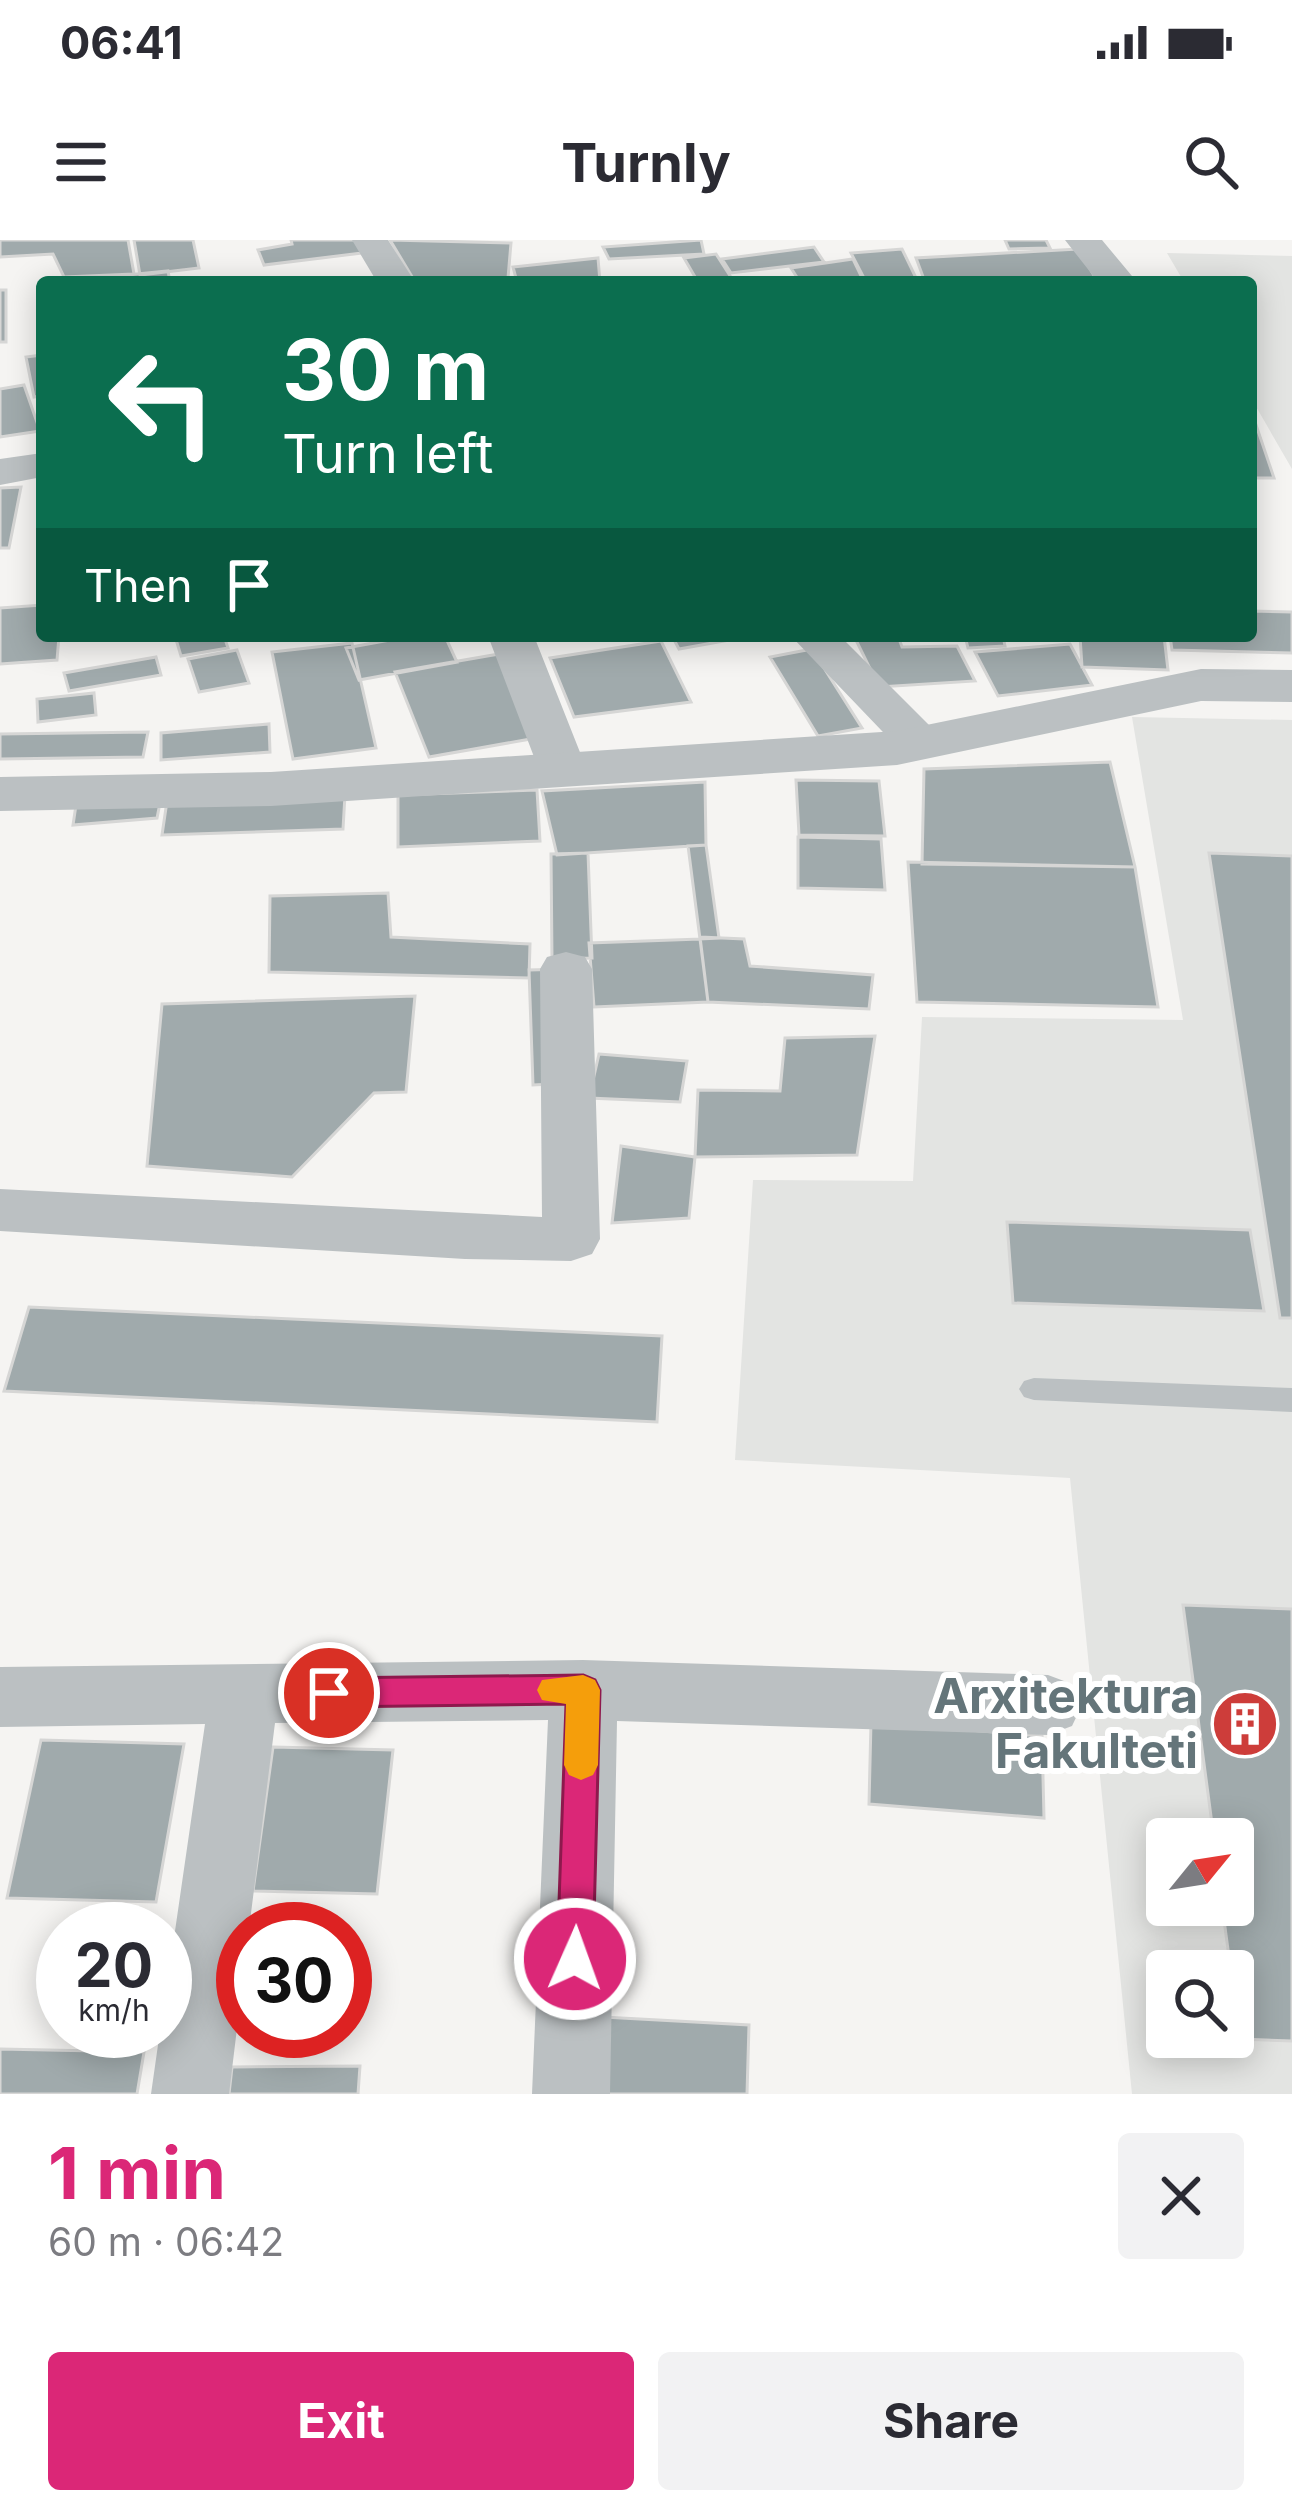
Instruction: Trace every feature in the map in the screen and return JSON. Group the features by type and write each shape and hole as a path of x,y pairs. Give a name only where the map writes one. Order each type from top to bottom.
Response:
{"street":[{"path":"370,240 392,276"},
{"path":"1084,240 1113,276"},
{"path":"0,472 36,466"},
{"path":"513,642 563,770"},
{"path":"820,642 921,744"},
{"path":"0,794 271,790 921,744 1201,685 1292,686"},
{"path":"0,1210 465,1238 571,1239 566,969"},
{"path":"571,2094 583,1690"},
{"path":"0,1696 583,1690 1048,1705"},
{"path":"190,2094 244,1694"}],"lane":[{"path":"1034,1389 1292,1400"}],"shaded area":[{"path":"1167,253 1292,256 1292,469 1257,408 1257,276 1180,276"},
{"path":"1132,717 1292,720 1292,2094 1132,2094 1070,1478 735,1460 753,1180 913,1181 922,1017 1183,1020"}],"building":[{"path":"0,240 128,240 134,274 64,276 53,254 0,257"},
{"path":"134,240 193,240 199,268 140,275"},
{"path":"291,240 356,240 362,253 264,265 258,250 292,244"},
{"path":"390,240 511,243 508,276 412,276"},
{"path":"701,240 704,254 609,259 603,247"},
{"path":"1005,240 1046,240 1050,248 1009,249"},
{"path":"814,247 824,262 731,273 722,259"},
{"path":"902,249 915,276 863,276 851,253"},
{"path":"1078,249 1094,276 923,276 916,258"},
{"path":"716,254 730,276 694,276 684,258"},
{"path":"598,258 600,276 515,276 513,267"},
{"path":"853,259 861,276 796,276 791,268"},
{"path":"168,271 169,276 118,276"},
{"path":"0,290 6,290 6,342 0,342"},
{"path":"36,356 36,397 34,397 26,357"},
{"path":"24,385 36,432 0,437 0,389"},
{"path":"1257,428 1274,478 1257,478"},
{"path":"21,487 9,548 0,548 0,488"},
{"path":"36,605 36,642 58,642 57,660 0,664 0,608"},
{"path":"1257,611 1292,612 1292,653 1172,650 1171,642 1257,642"},
{"path":"177,642 226,642 228,648 181,656"},
{"path":"379,642 448,642 457,662 359,680 346,648"},
{"path":"661,642 691,702 574,717 550,658"},
{"path":"675,642 718,642 679,649"},
{"path":"857,642 957,646 975,681 879,687"},
{"path":"966,642 1004,642 1005,646 968,648"},
{"path":"1080,642 1165,642 1168,670 1082,667"},
{"path":"352,643 376,748 293,759 272,652"},
{"path":"1070,644 1092,685 998,696 975,652"},
{"path":"812,649 862,728 818,736 770,657"},
{"path":"237,650 249,683 199,692 188,659"},
{"path":"499,654 536,738 429,757 395,672"},
{"path":"156,657 161,675 69,691 64,673"},
{"path":"94,693 96,715 38,722 37,699"},
{"path":"269,724 270,752 161,760 161,733"},
{"path":"148,732 143,757 0,759 0,734"},
{"path":"1110,762 1135,867 922,864 924,769"},
{"path":"796,780 879,781 885,836 799,835"},
{"path":"705,782 706,845 557,855 542,791"},
{"path":"537,790 540,841 398,847 398,795"},
{"path":"345,795 343,829 162,835 167,801"},
{"path":"160,803 157,818 73,825 76,805"},
{"path":"798,837 881,839 885,890 798,888"},
{"path":"706,845 719,938 700,939 688,846"},
{"path":"588,853 592,958 552,959 551,854"},
{"path":"1209,853 1292,856 1292,1318 1280,1318"},
{"path":"908,862 1135,867 1158,1007 917,1002"},
{"path":"388,893 391,937 530,944 529,978 269,972 270,896"},
{"path":"700,937 744,939 750,966 873,975 869,1009 708,1002"},
{"path":"700,939 708,1002 594,1007 589,943"},
{"path":"566,969 573,1083 533,1085 529,970"},
{"path":"415,996 406,1092 374,1093 292,1177 147,1166 162,1004"},
{"path":"875,1036 857,1155 695,1157 698,1090 780,1091 785,1038"},
{"path":"599,1054 687,1061 680,1102 589,1098"},
{"path":"621,1146 695,1157 689,1218 612,1223"},
{"path":"1007,1222 1250,1230 1264,1311 1013,1303"},
{"path":"29,1307 662,1336 657,1422 4,1391"},
{"name":"Arxitektura Fakulteti","path":"1183,1605 1292,1609 1292,2041 1254,2040 1254,1950 1228,1950 1225,1926 1254,1926 1254,1818 1211,1818"},
{"path":"871,1722 1042,1736 1044,1818 869,1804"},
{"path":"41,1740 184,1744 156,1902 7,1898"},
{"path":"273,1747 393,1750 377,1894 253,1891"},
{"path":"603,2017 749,2025 747,2094 598,2094"},
{"path":"0,2049 36,2050 36,2058 143,2058 137,2094 0,2094"},
{"path":"360,2066 358,2094 229,2094 232,2067"}],"slow traffic":[{"path":"554,1690 583,1690 581,1765"}],"place":[{"name":"Arxitektura Fakulteti","path":"1245,1724"}],"route":[{"path":"329,1693 583,1690 575,1959"}]}
